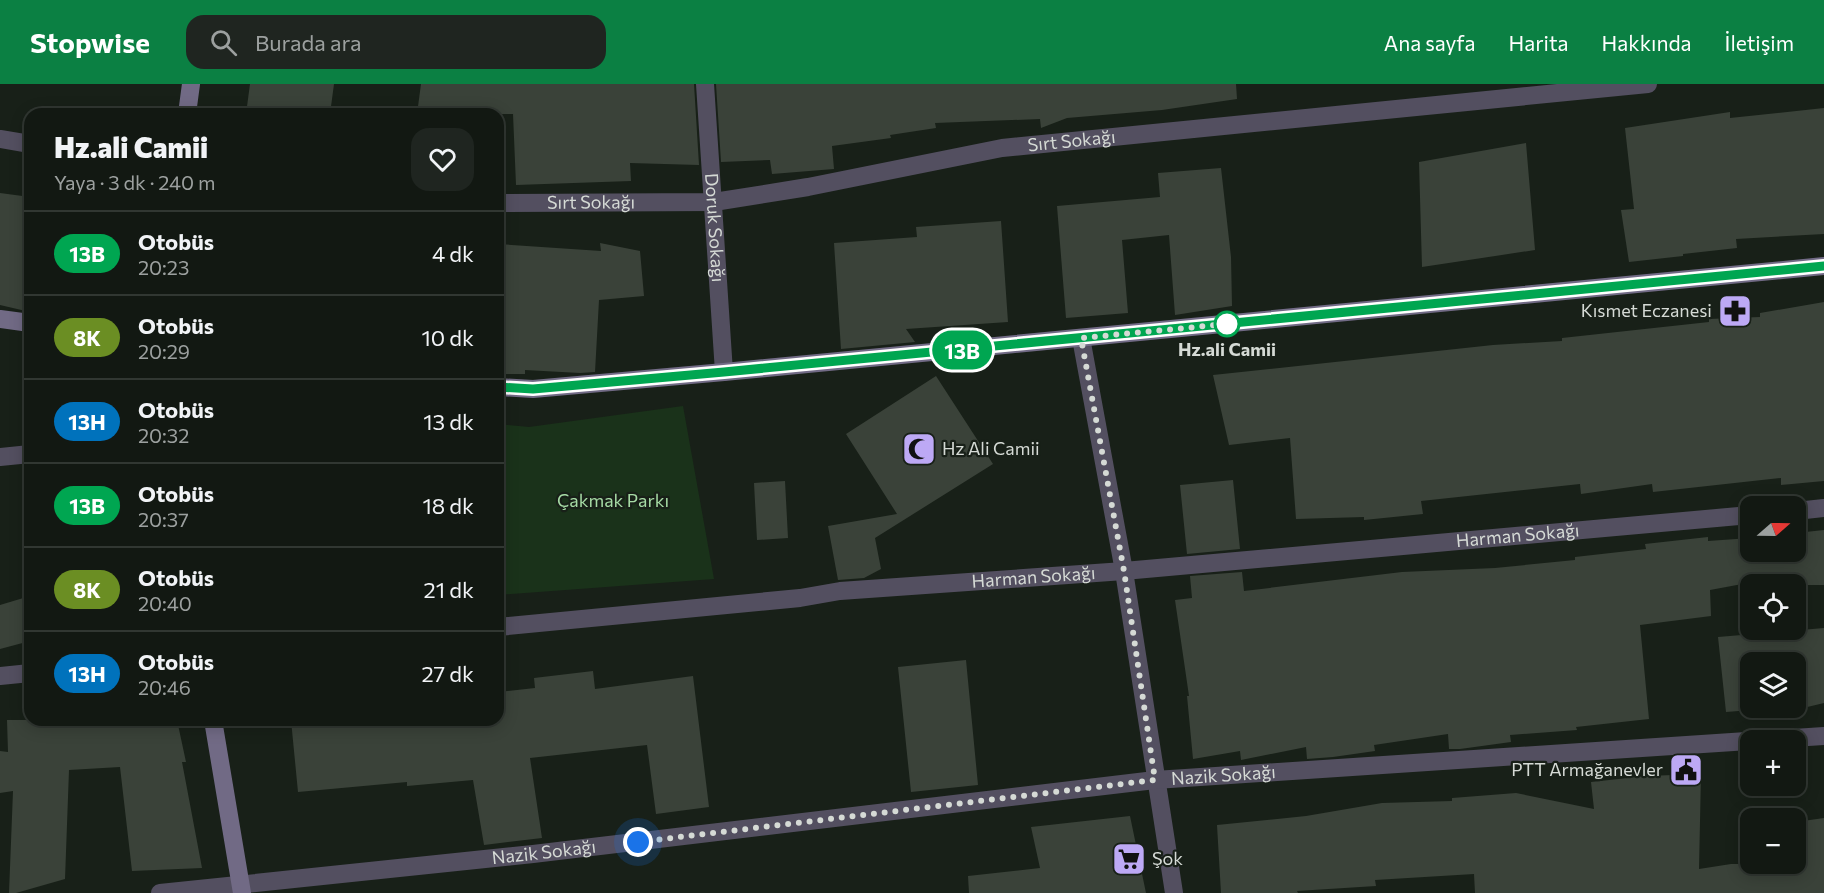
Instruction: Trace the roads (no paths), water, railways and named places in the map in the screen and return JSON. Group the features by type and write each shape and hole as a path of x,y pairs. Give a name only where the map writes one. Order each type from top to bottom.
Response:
{"street":[{"path":"188,108 191,84"},
{"name":"Doruk Sokağı","path":"705,84 724,372"},
{"name":"Sırt Sokağı","path":"504,203 714,202 808,187 1002,148 1648,84"},
{"path":"0,139 24,143"},
{"path":"504,387 533,389 724,372 1824,266"},
{"path":"0,319 24,322"},
{"path":"1081,338 1124,571 1174,893"},
{"path":"0,457 24,455"},
{"path":"1806,510 1824,508"},
{"name":"Harman Sokağı","path":"504,626 800,598 840,591 1124,571 1740,516"},
{"path":"0,676 24,674"},
{"path":"214,726 241,889"},
{"name":"Nazik Sokağı","path":"160,893 241,889 1155,780 1824,736"}],"place":[{"name":"Kısmet Eczanesi","path":"1735,311"},
{"name":"Hz.ali Camii","path":"1227,324"},
{"name":"Hz Ali Camii","path":"919,449"},
{"name":"PTT Armağanevler","path":"1686,770"},
{"name":"Şok","path":"1129,859"}],"park label":[{"name":"Çakmak Parkı","path":"613,501"}]}
